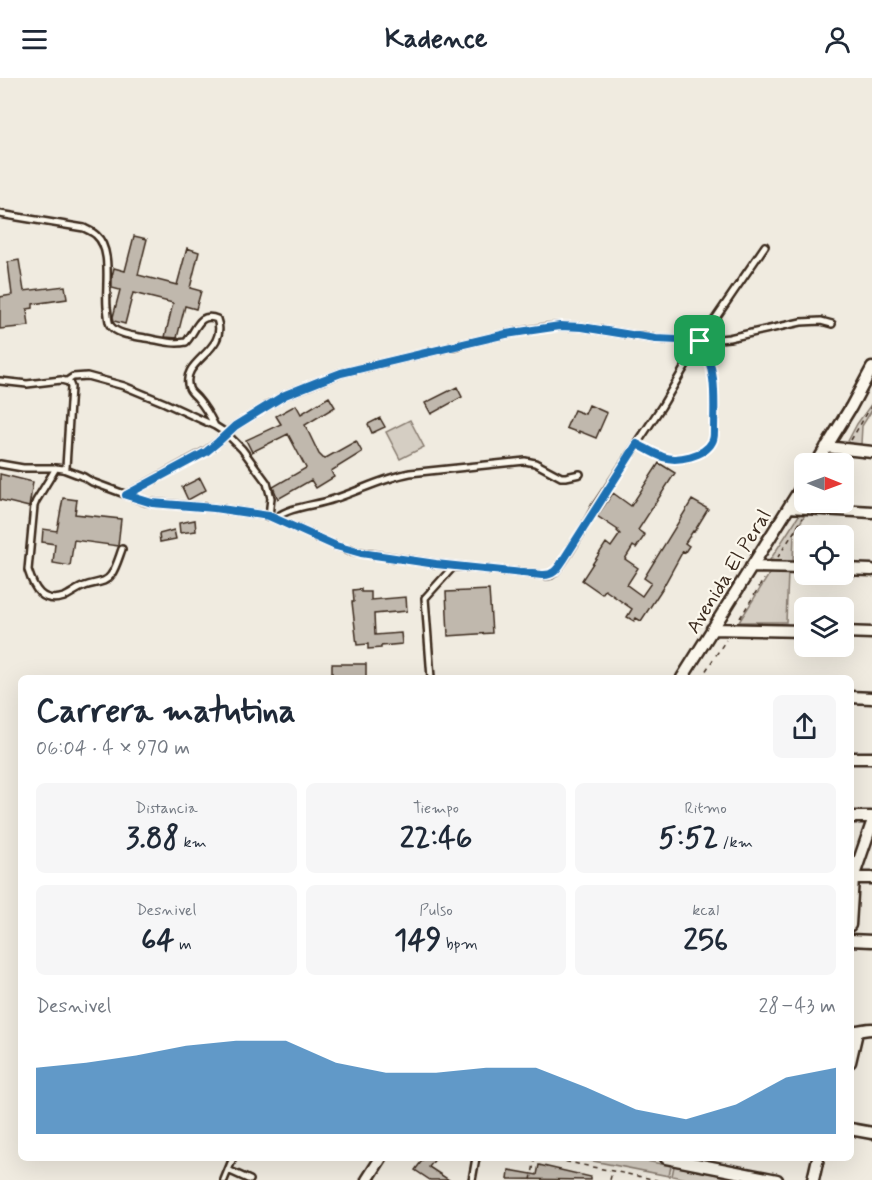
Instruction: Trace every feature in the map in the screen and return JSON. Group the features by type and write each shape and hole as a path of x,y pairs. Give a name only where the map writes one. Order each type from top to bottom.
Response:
{"street":[{"path":"822,453 872,368"},
{"path":"860,391 872,393"},
{"path":"826,447 872,452"},
{"name":"Avenida El Peral","path":"684,675 794,499"},
{"path":"789,507 794,507"},
{"path":"854,511 872,512"},
{"path":"751,567 794,568"},
{"path":"854,569 872,570"},
{"path":"712,629 794,631"},
{"path":"854,632 872,633"},
{"path":"854,697 872,698"},
{"path":"854,758 872,758"},
{"path":"854,817 872,817"},
{"path":"854,872 872,823"},
{"path":"854,878 872,878"},
{"path":"854,940 872,941"},
{"path":"854,1031 872,1029"},
{"path":"854,1130 872,1133"},
{"path":"368,1180 379,1161"},
{"path":"681,1161 777,1180"},
{"path":"813,1180 817,1161"}],"lane":[{"path":"0,214 84,228 95,233 105,249 108,315 110,325 117,331 176,344 186,342 206,317 213,316 218,319 220,336 192,367 188,381 189,388 209,414 215,426"},
{"path":"0,464 23,468 63,469 126,495 152,503 214,508 272,517 352,551 454,566 550,575 564,559 700,341 765,246"},
{"path":"126,495 206,452 235,426 285,395 341,373 506,334 560,326 582,327 656,339 700,341 729,338 801,322 821,321 832,324"},
{"path":"0,381 29,384 67,381 77,376 92,376 134,390 215,426 226,433 242,449 267,483 272,517"},
{"path":"63,469 67,464 70,383 67,381"},
{"path":"272,517 332,500 410,473 525,461 534,463 561,477 580,474"},
{"path":"56,468 34,506 28,570 39,594 50,599 62,597 84,586 106,580 111,575 122,549"},
{"path":"431,675 425,598 454,566"},
{"path":"224,1180 232,1161"},
{"path":"472,1180 475,1161"},
{"path":"228,1170 250,1180"}],"path":[{"path":"637,444 665,458 673,459 702,452 713,441 713,374 709,358 700,341"},
{"path":"845,449 872,405"},
{"path":"703,675 807,513"},
{"path":"531,1180 534,1161"},
{"path":"563,1161 657,1180"},
{"path":"610,1180 612,1171"}],"shaded area":[{"path":"872,403 872,410 862,426 861,444 847,443 857,424"},
{"path":"410,420 424,447 400,459 386,432"},
{"path":"800,513 806,513 799,525 794,525 793,563 768,563"},
{"path":"770,573 788,573 786,622 739,622"},
{"path":"593,1161 647,1161 671,1166 669,1176"},
{"path":"674,1166 744,1180 692,1180 672,1176"}],"building":[{"path":"134,236 147,239 138,275 177,285 187,248 199,252 190,288 201,291 196,309 185,306 177,338 165,337 173,303 133,293 125,324 114,321 120,290 112,288 112,276 114,268 125,271"},
{"path":"19,260 24,291 65,286 67,299 33,304 33,308 27,309 29,326 0,329 0,297 12,295 8,262"},
{"path":"457,387 462,397 431,414 425,403"},
{"path":"329,397 335,407 305,425 319,454 324,459 356,441 362,452 331,471 334,477 316,488 311,480 278,499 273,487 306,468 288,434 252,452 246,440 281,424 276,416 296,405 301,414"},
{"path":"589,405 607,413 596,438 566,428 574,410 585,414"},
{"path":"380,418 385,427 372,433 368,424"},
{"path":"659,463 675,473 638,530 645,535 636,548 633,546 625,559 638,568 627,585 642,596 651,583 644,578 692,500 708,509 685,543 689,546 685,552 683,551 641,621 636,618 634,621 627,617 632,609 605,590 602,594 582,580 606,543 611,547 620,534 618,530 597,516 613,493 631,506"},
{"path":"0,474 33,482 29,507 0,500"},
{"path":"200,478 206,490 188,500 182,487"},
{"path":"63,498 77,500 75,514 121,519 118,546 74,540 70,566 53,563 55,544 42,542 43,529 57,531"},
{"path":"195,520 196,531 180,533 179,523"},
{"path":"174,530 176,539 160,542 159,534"},
{"path":"361,589 361,592 371,592 371,600 406,597 407,611 374,614 375,635 401,633 402,644 368,649 368,644 357,645 352,602 354,602 353,590"},
{"path":"489,590 492,633 448,636 446,592"},
{"path":"332,664 366,664 366,675 332,675"},
{"path":"422,1161 434,1161 429,1167 449,1180 430,1180 415,1170"},
{"path":"539,1165 591,1177 591,1180 508,1179 509,1170 537,1175"}],"route":[{"path":"547,327 582,327 656,339 700,341 712,366 713,441 702,452 673,459 665,458 637,444 564,559 556,570 547,576 361,553 336,546 269,516 214,508 152,503 126,495 206,452 235,426 285,395 341,373 506,334 547,327"}]}
